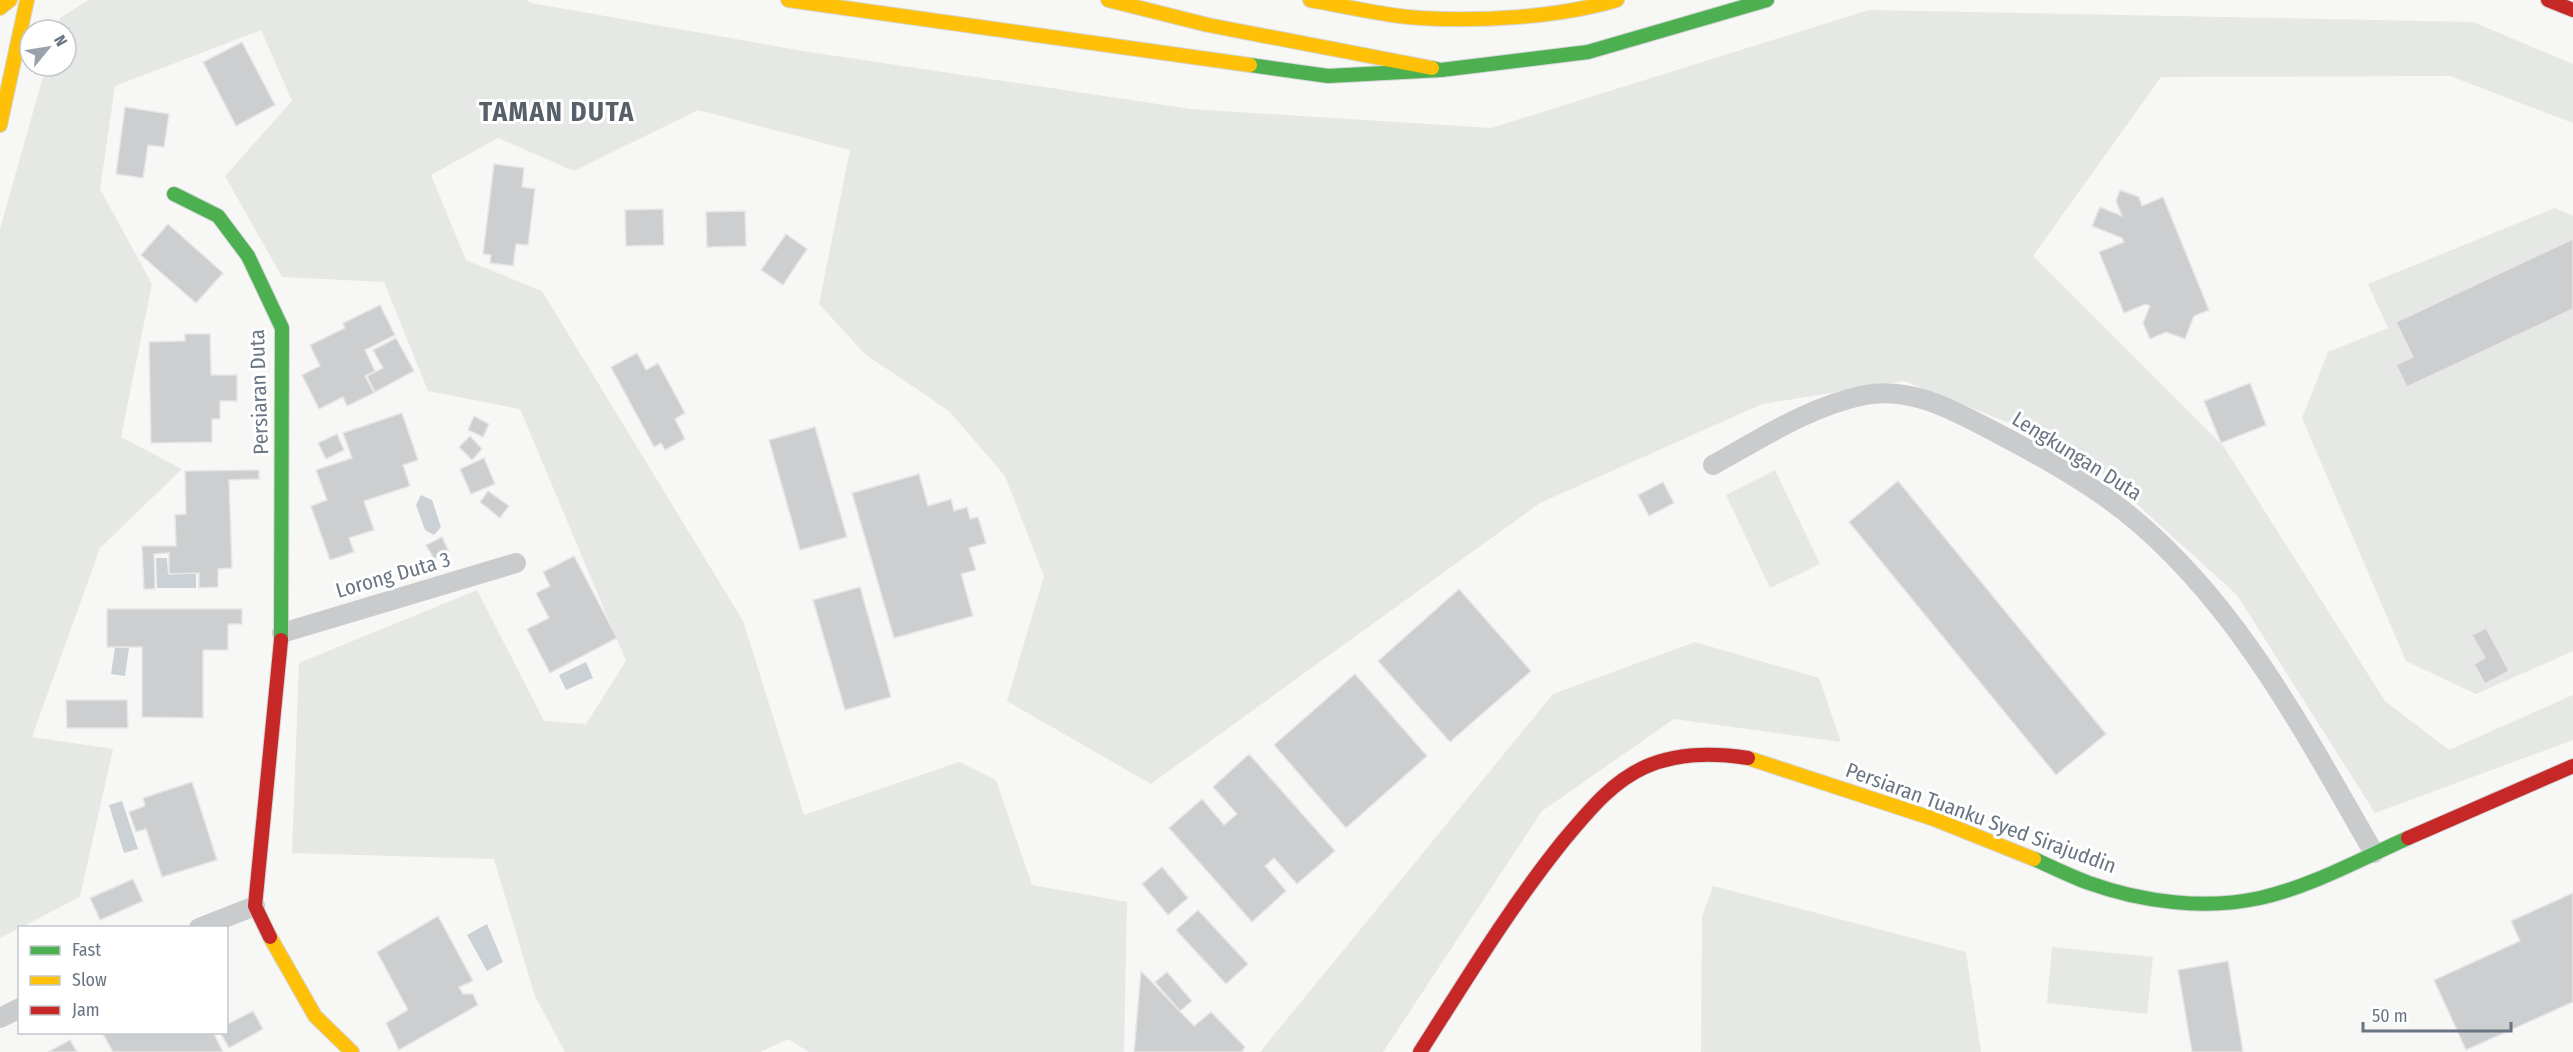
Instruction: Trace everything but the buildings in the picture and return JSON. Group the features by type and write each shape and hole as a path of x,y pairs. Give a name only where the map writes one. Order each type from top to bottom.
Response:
{"main road":[{"path":"0,8 10,0"},
{"path":"0,125 27,0"},
{"path":"788,0 1328,76 1441,70 1588,52 1767,0"},
{"path":"1108,0 1208,25 1441,70"},
{"path":"1310,0 1418,18 1480,19 1587,9 1617,0"},
{"path":"2549,0 2573,9"},
{"name":"Persiaran Duta","path":"174,194 218,216 248,256 282,328 282,633"},
{"path":"282,633 255,906 282,961 315,1016 352,1052"},
{"name":"Persiaran Tuanku Syed Sirajuddin","path":"1420,1052 1523,892 1583,816 1612,788 1634,772 1662,762 1730,754 1757,759 1934,819 2020,853 2089,884 2138,896 2196,905 2260,898 2316,879 2573,766"}],"street":[{"name":"Lengkungan Duta","path":"1713,465 1803,415 1866,395 1910,395 1953,410 2036,454 2124,511 2178,560 2224,613 2300,726 2374,853"},
{"name":"Lorong Duta 3","path":"282,633 516,563"},
{"path":"202,926 255,906"},
{"path":"0,1018 18,1009"}],"shaded area":[{"path":"88,0 526,0 531,3 803,51 1191,109 1491,128 1869,10 2473,22 2573,64 2573,123 2450,76 2161,77 2033,256 2224,447 2385,701 2449,750 2573,695 2573,740 2375,813 2237,595 2077,450 1904,381 1762,404 1540,503 1151,784 1007,701 1044,576 1005,476 949,411 865,354 819,304 850,150 698,110 574,171 498,138 431,175 466,260 542,291 743,621 804,815 959,762 996,780 1032,885 1127,902 1124,1052 809,1052 788,1039 760,1052 565,1052 535,996 494,859 292,853 299,663 477,590 544,721 586,724 626,661 520,409 428,391 384,282 282,277 225,176 292,101 261,30 115,86 100,189 152,284 121,437 182,469 100,548 32,737 113,749 80,897 23,926 18,926 18,929 0,938 0,229 43,78 78,78 78,18 60,18"},
{"path":"2555,208 2573,216 2573,651 2476,694 2406,661 2302,418 2328,352 2388,328 2368,284"},
{"path":"1775,470 1820,564 1770,588 1726,495"},
{"path":"421,495 432,500 441,527 434,535 425,530 416,505"},
{"path":"156,558 167,558 168,574 196,574 196,588 157,588"},
{"path":"1695,642 1819,678 1841,742 1674,719 1542,811 1383,1052 1260,1052 1553,694"},
{"path":"115,647 129,648 125,676 111,674"},
{"path":"586,662 593,678 566,690 559,675"},
{"path":"122,801 138,849 124,853 109,805"},
{"path":"1713,886 1966,952 1981,1052 1701,1052 1702,917"},
{"path":"487,924 503,962 487,971 467,935"},
{"path":"2052,947 2153,957 2147,1014 2047,1003"}],"traffic: fast":[{"path":"1432,68 1441,70 1588,52 1767,0"},
{"path":"1250,65 1328,76 1441,70"},
{"path":"174,194 218,216 248,256 282,328 281,640"},
{"path":"2034,859 2089,883 2130,895 2195,904 2239,902 2298,887 2408,838"}],"traffic: slow":[{"path":"0,8 10,0"},
{"path":"0,125 27,0"},
{"path":"788,0 1250,65"},
{"path":"1108,0 1208,25 1432,68"},
{"path":"1310,0 1406,17 1444,19 1520,17 1570,11 1617,0"},
{"path":"1748,758 1934,819 2034,859"},
{"path":"270,937 315,1016 352,1052"}],"traffic: jam":[{"path":"2548,0 2573,10"},
{"path":"270,937 255,906 281,640"},
{"path":"1420,1052 1525,891 1564,840 1610,790 1633,773 1657,762 1709,755 1748,758"},
{"path":"2408,838 2573,766"}],"district":[{"name":"TAMAN DUTA","path":"557,112"}]}
